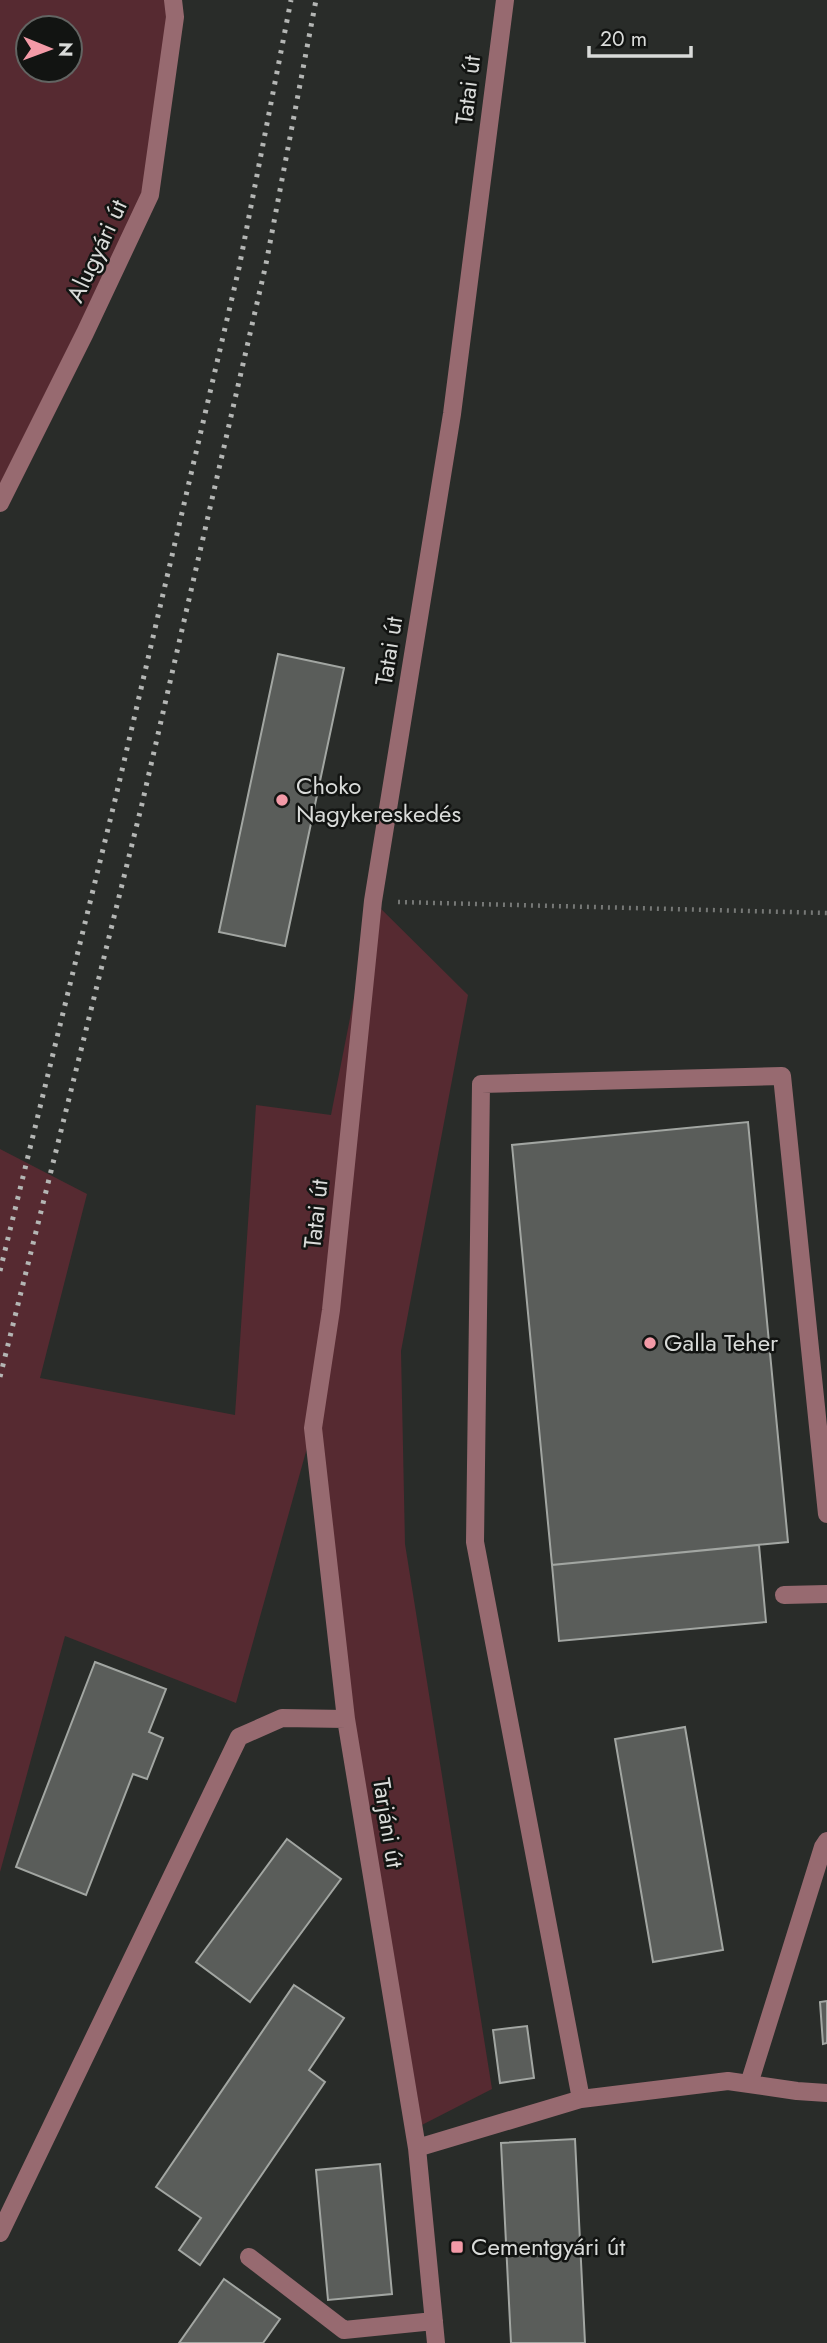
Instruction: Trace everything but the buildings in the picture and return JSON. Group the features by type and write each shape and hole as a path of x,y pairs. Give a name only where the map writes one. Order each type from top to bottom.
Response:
{"street":[{"name":"Alugyári út","path":"0,503 150,195 175,17 173,0"},
{"name":"Tatai út","path":"331,1310 373,901 452,414 505,0"},
{"path":"581,2099 475,1542 481,1084 782,1076 827,1514"},
{"name":"Tarjáni út","path":"331,1310 313,1428 346,1719 417,2148 436,2343"},
{"path":"785,1595 827,1594"},
{"path":"0,2233 239,1737 282,1718 346,1719"},
{"path":"750,2084 827,1841"},
{"path":"417,2148 581,2099 728,2081 827,2093"},
{"path":"249,2257 344,2330 434,2321"}],"path":[{"path":"373,901 827,913"}],"shaded area":[{"path":"0,0 173,0 150,195 0,503"},
{"path":"373,901 468,995 401,1351 405,1544 492,2089 414,2129 312,1430 236,1703 65,1636 0,1872 0,1149 87,1194 40,1378 235,1415 256,1105 331,1115"}],"railway":[{"path":"0,1271 116,796 239,268 291,0"},
{"path":"0,1377 142,804 266,264 316,0"}],"place":[{"name":"Choko Nagykereskedés","path":"282,800"},
{"name":"Galla Teher","path":"650,1343"},
{"name":"Cementgyári út","path":"457,2247"}]}
